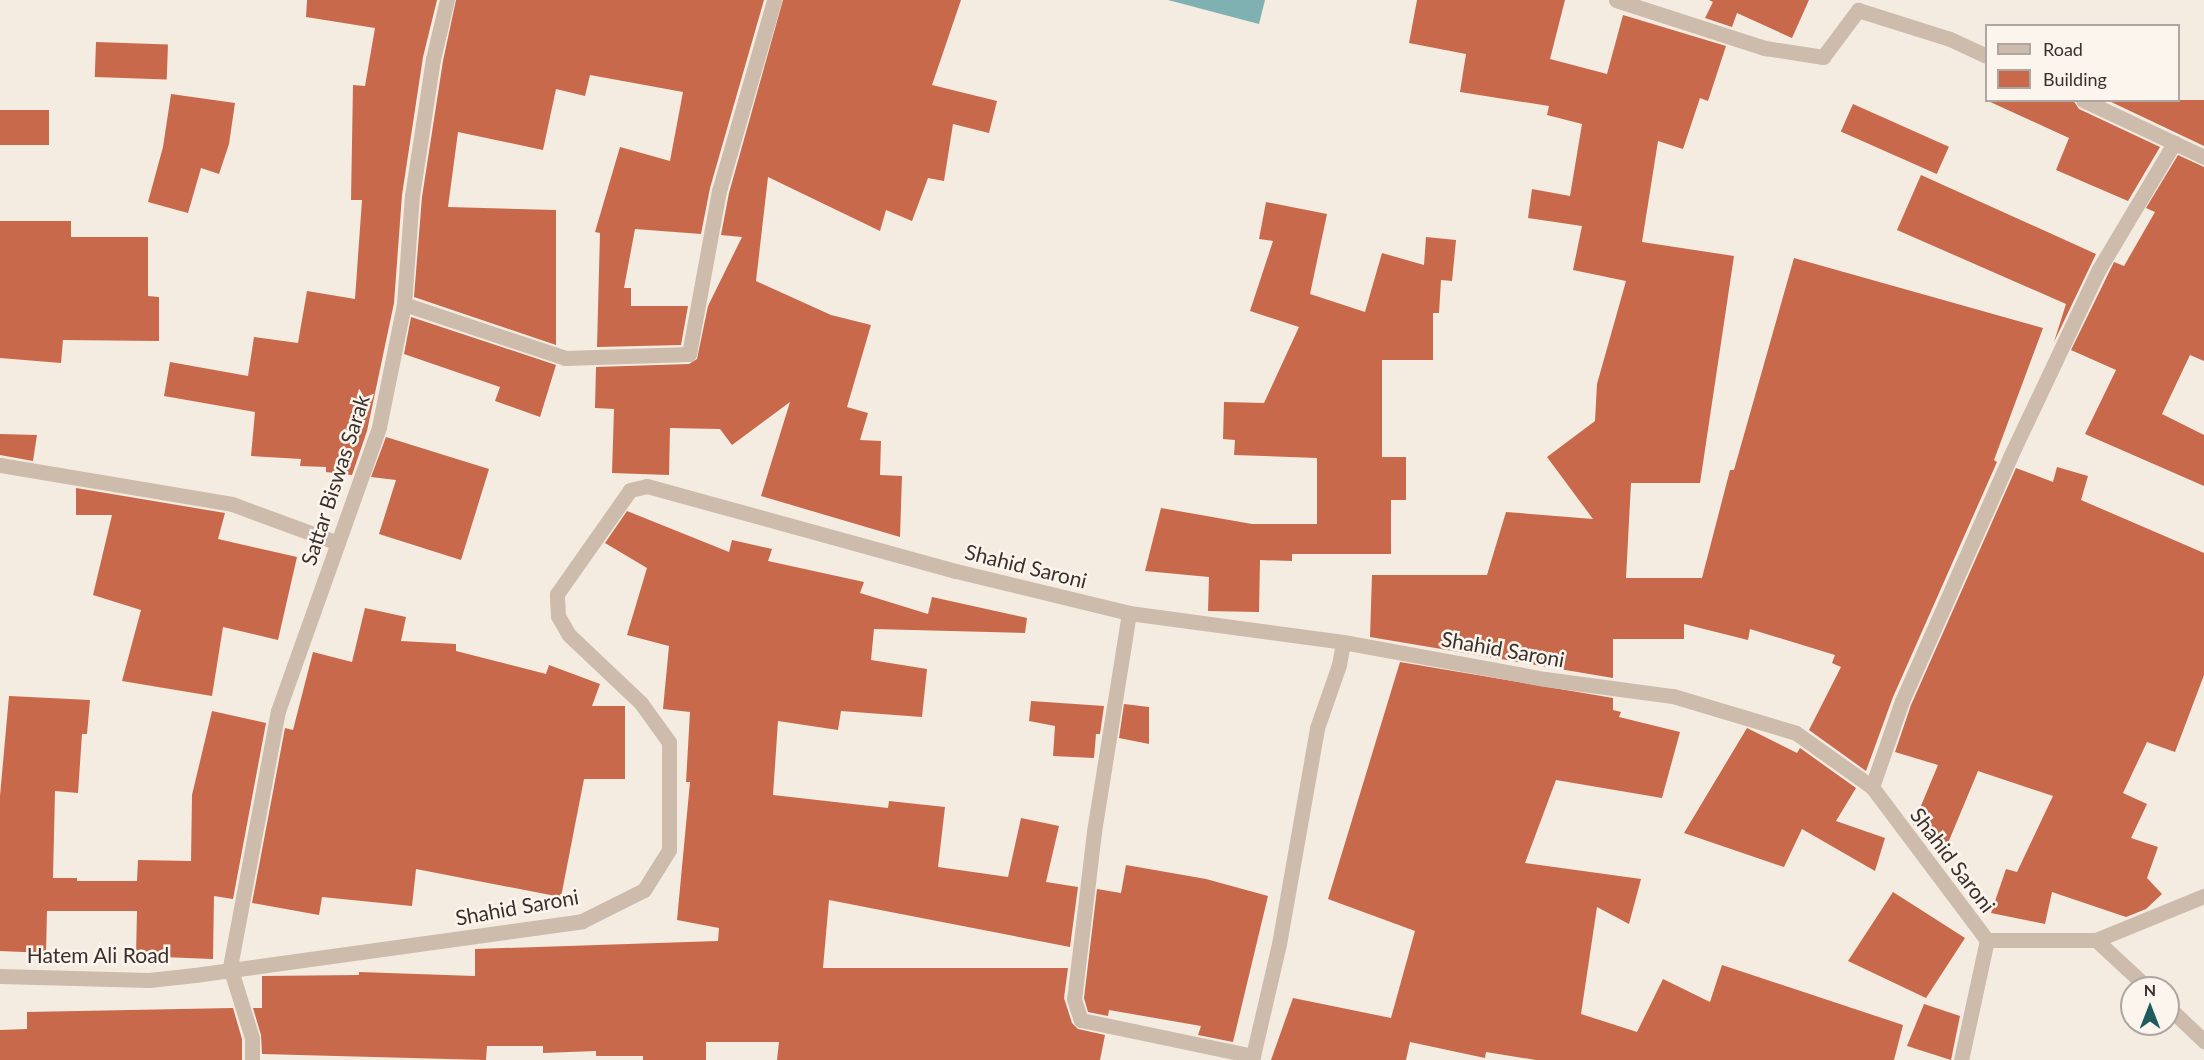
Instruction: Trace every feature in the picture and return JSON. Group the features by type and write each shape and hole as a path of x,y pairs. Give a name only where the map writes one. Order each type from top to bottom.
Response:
{"street":[{"name":"Sattar Biswas Sarak","path":"231,967 278,711 379,427 404,304 412,196 433,59 447,0"},
{"path":"404,304 565,358 689,354 719,191 774,0"},
{"path":"1616,0 1765,48 1823,57 1858,10 1950,39 1985,56"},
{"path":"2087,102 2204,157"},
{"path":"1872,787 1902,701 2010,457 2099,269 2174,143"},
{"path":"0,465 232,504 338,543"},
{"name":"Shahid Saroni","path":"231,967 582,921 644,890 669,850 669,742 641,703 569,635 558,616 557,594 630,490 660,487 956,572 1129,613 1343,642 1545,679 1673,696 1796,733 1872,787 1986,940 2097,940 2204,896"},
{"path":"1129,613 1094,832 1074,999 1081,1020 1253,1058 1279,944 1317,728 1339,665 1343,642"},
{"path":"1961,1060 1986,940"},
{"path":"2097,940 2135,976"},
{"path":"231,967 252,1038 252,1060"},
{"name":"Hatem Ali Road","path":"0,976 150,980 231,967"},
{"path":"2180,1018 2204,1041"}],"water":[{"path":"1168,0 1265,0 1259,24"}],"building":[{"path":"307,0 437,0 423,57 402,195 394,303 367,431 352,475 326,472 326,467 300,466 301,459 251,456 255,412 164,396 170,362 248,376 254,337 298,343 307,291 355,299 362,200 351,200 353,85 365,86 375,28 306,17"},
{"path":"456,0 764,0 710,188 701,234 635,229 624,288 631,288 631,306 688,306 681,345 597,347 600,233 595,232 620,147 670,161 683,92 590,75 585,96 556,89 543,150 458,132 448,207 556,210 556,345 414,297 422,197 443,61"},
{"path":"783,0 961,0 932,85 997,101 989,133 953,124 944,181 928,178 912,221 886,210 880,231 768,177 756,281 831,315 871,325 847,407 868,413 860,440 881,441 880,475 902,476 900,537 761,496 790,402 732,445 720,429 670,428 669,475 612,473 614,409 595,408 596,367 689,364 697,359 708,306 742,237 721,235 729,193"},
{"path":"1417,0 1565,0 1550,59 1607,74 1623,15 1726,46 1708,101 1700,98 1683,149 1658,141 1642,242 1734,256 1700,483 1631,483 1626,578 1702,578 1730,470 1734,470 1794,258 2043,328 1994,460 1997,462 1893,697 1866,771 1809,730 1841,667 1832,663 1835,655 1750,629 1748,640 1684,624 1684,639 1613,639 1613,678 1370,637 1372,575 1487,575 1506,512 1593,519 1547,457 1595,421 1597,384 1626,281 1573,270 1582,226 1528,218 1532,189 1570,196 1582,124 1547,115 1549,106 1460,92 1466,54 1409,43"},
{"path":"1709,0 1809,0 1792,38 1737,13 1732,27 1705,18 1713,2"},
{"path":"96,42 168,45 167,79 95,77"},
{"path":"171,94 235,103 229,144 219,174 201,168 188,213 148,202 163,147"},
{"path":"2204,100 2204,146 2111,102"},
{"path":"1990,102 2074,102 2079,109 2160,147 2128,201 2056,170 2069,138"},
{"path":"1853,104 1949,147 1937,174 1841,131"},
{"path":"0,110 49,110 49,145 0,145"},
{"path":"2178,155 2204,167 2204,361 2190,355 2162,414 2204,435 2204,486 2085,434 2116,370 2071,350 2114,262 2124,266 2155,212 2146,208"},
{"path":"1921,175 2096,254 2054,342 2066,304 1897,230"},
{"path":"1266,202 1327,214 1310,294 1365,312 1382,253 1424,265 1426,237 1456,240 1452,281 1441,280 1439,313 1433,313 1433,360 1382,360 1382,457 1406,457 1406,500 1391,500 1391,554 1292,554 1292,561 1260,560 1259,612 1208,611 1209,577 1145,571 1161,508 1252,524 1317,524 1317,458 1234,455 1235,440 1223,439 1224,402 1264,403 1299,327 1250,311 1273,241 1259,239"},
{"path":"0,221 71,221 71,237 148,237 148,296 159,297 159,341 63,340 61,363 0,358"},
{"path":"411,317 556,365 540,417 495,401 500,387 404,354"},
{"path":"0,434 37,435 33,461 0,455"},
{"path":"386,437 489,469 461,560 379,534 396,480 371,477"},
{"path":"2057,467 2088,476 2081,500 2204,553 2204,675 2175,752 2147,742 2123,793 2147,804 2131,838 2158,847 2147,878 2162,894 2146,909 2126,917 2052,892 2045,924 1991,913 2006,869 2017,872 2053,796 1978,771 1948,843 1913,825 1938,765 1895,752 1911,705 2016,468 2053,482"},
{"path":"76,488 225,513 218,539 297,557 278,640 223,627 212,696 122,681 141,610 93,595 112,515 76,515"},
{"path":"627,511 729,552 732,540 772,549 768,561 864,582 860,593 928,614 932,597 1027,618 1025,633 874,629 871,660 927,669 922,717 841,711 838,730 778,721 773,795 888,808 889,801 945,807 938,867 1008,877 1021,818 1059,826 1046,882 1078,887 1070,947 829,900 823,968 1068,968 1064,998 1072,1023 1078,1029 1105,1035 1100,1060 777,1060 779,1042 706,1042 706,1060 643,1060 643,1056 596,1056 596,1051 543,1053 543,1046 487,1046 486,1060 262,1054 261,1035 253,1008 262,1008 262,976 359,975 359,972 475,976 475,949 718,941 719,928 677,920 690,782 686,782 690,712 663,709 669,646 627,635 647,568 605,543"},
{"path":"365,608 406,617 401,641 456,644 456,651 546,674 549,665 600,684 592,706 625,706 625,779 584,779 561,897 416,869 412,906 322,897 319,915 252,903 285,728 293,730 313,652 352,662"},
{"path":"1400,662 1613,698 1613,710 1621,712 1619,717 1680,732 1662,798 1556,780 1525,863 1641,879 1629,924 1597,907 1581,1014 1637,1032 1663,979 1710,1002 1722,965 1903,1025 1894,1060 1536,1060 1486,1052 1485,1058 1410,1042 1406,1060 1271,1060 1293,998 1391,1018 1415,931 1328,899"},
{"path":"9,696 90,700 87,734 82,734 78,793 55,791 53,878 77,878 77,881 137,881 138,860 191,861 192,795 212,711 266,723 233,899 214,896 213,959 136,956 137,911 47,911 46,953 0,951 0,796"},
{"path":"1031,701 1104,706 1100,734 1096,734 1094,758 1053,756 1055,726 1029,721"},
{"path":"1124,704 1149,707 1149,744 1119,738"},
{"path":"1747,728 1797,753 1800,748 1856,788 1836,821 1885,838 1875,871 1802,829 1784,867 1684,833"},
{"path":"1126,865 1206,879 1268,896 1233,1042 1198,1035 1201,1026 1109,1010 1108,1016 1088,1012 1084,998 1097,889 1121,893"},
{"path":"1893,892 1965,938 1926,998 1848,961"},
{"path":"1924,1004 1960,1016 1951,1060 1907,1046"},
{"path":"233,1008 242,1039 242,1060 0,1060 0,1030 27,1029 27,1012"}]}
